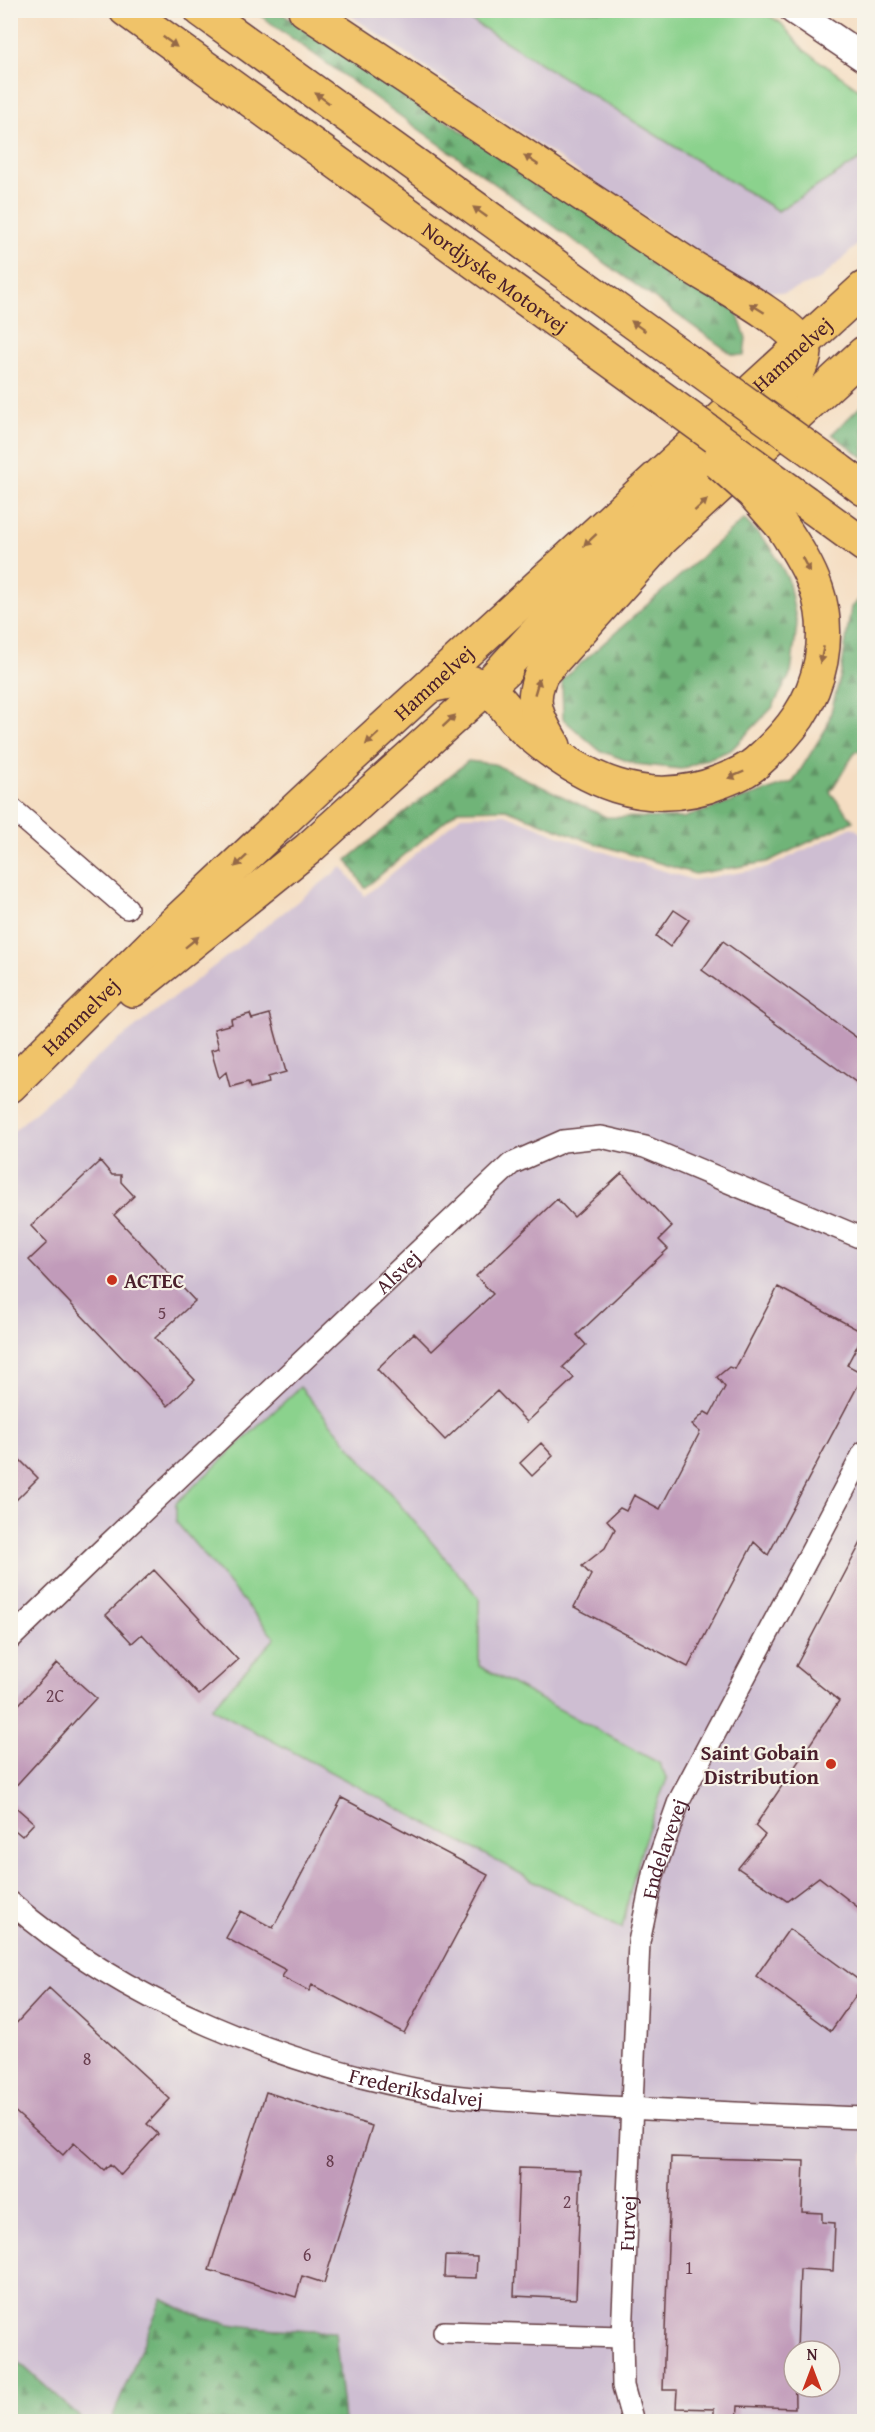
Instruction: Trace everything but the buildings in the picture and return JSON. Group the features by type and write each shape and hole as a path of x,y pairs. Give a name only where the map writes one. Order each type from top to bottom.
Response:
{"main road":[{"path":"126,10 649,398 864,544"},
{"name":"Nordjyske Motorvej","path":"201,10 864,489"},
{"path":"305,10 705,276 777,321 803,344 805,354 802,365 796,372 652,507 486,687"},
{"name":"Hammelvej","path":"10,1086 166,931 333,774 864,288"},
{"path":"808,405 864,342"},
{"name":"Hammelvej","path":"10,1086 308,849 391,776 486,687 658,544 864,353"},
{"path":"431,686 448,681 468,682 486,687 523,729 561,758 612,786 653,794 700,790 747,771 782,740 802,712 817,679 824,644 823,608 809,567 782,526 753,493 649,398"},
{"path":"561,758 538,719 534,703 535,687 542,673 556,655 658,544"}],"street":[{"path":"793,10 864,58"},
{"path":"10,807 127,908"},
{"name":"Alsvej","path":"10,1640 113,1539 511,1164 563,1141 601,1137 645,1147 864,1239"},
{"name":"Endelavevej","path":"633,2109 639,1942 653,1875 679,1801 864,1452"},
{"name":"Frederiksdalvej","path":"10,1902 36,1925 110,1973 199,2021 322,2067 437,2094 633,2109 864,2118"},
{"name":"Furvej","path":"633,2109 622,2337 623,2386 633,2421"},
{"path":"444,2332 622,2337"}],"shaded area":[{"path":"344,11 735,11 864,99 864,239 819,280 784,293 747,287"},
{"path":"505,814 588,847 693,880 767,868 852,827 864,835 864,2421 61,2421 11,2375 10,1134 101,1054 342,867 365,896 461,816"}],"green space":[{"path":"254,11 278,11 736,310 746,338 744,356 732,354"},
{"path":"456,11 762,11 781,23 804,50 864,93 864,157 778,211"},
{"path":"864,403 864,458 832,434"},
{"path":"744,519 771,548 788,579 797,624 791,673 772,708 731,750 681,769 635,764 599,750 563,719 562,680"},
{"path":"864,595 864,753 856,751 830,792 853,821 767,862 695,874 591,842 506,809 458,810 365,888 347,860 468,761 494,764 606,817 683,818 793,782 827,727 841,674 851,607"},
{"path":"300,1387 479,1598 479,1666 659,1763 667,1779 641,1852 622,1928 211,1708 275,1638 176,1522 176,1503"},
{"path":"162,2298 182,2309 224,2323 335,2332 344,2421 111,2421"},
{"path":"11,2355 84,2421 11,2421"}],"place":[{"name":"ACTEC","path":"112,1280"},
{"name":"Saint Gobain Distribution","path":"831,1764"}]}
